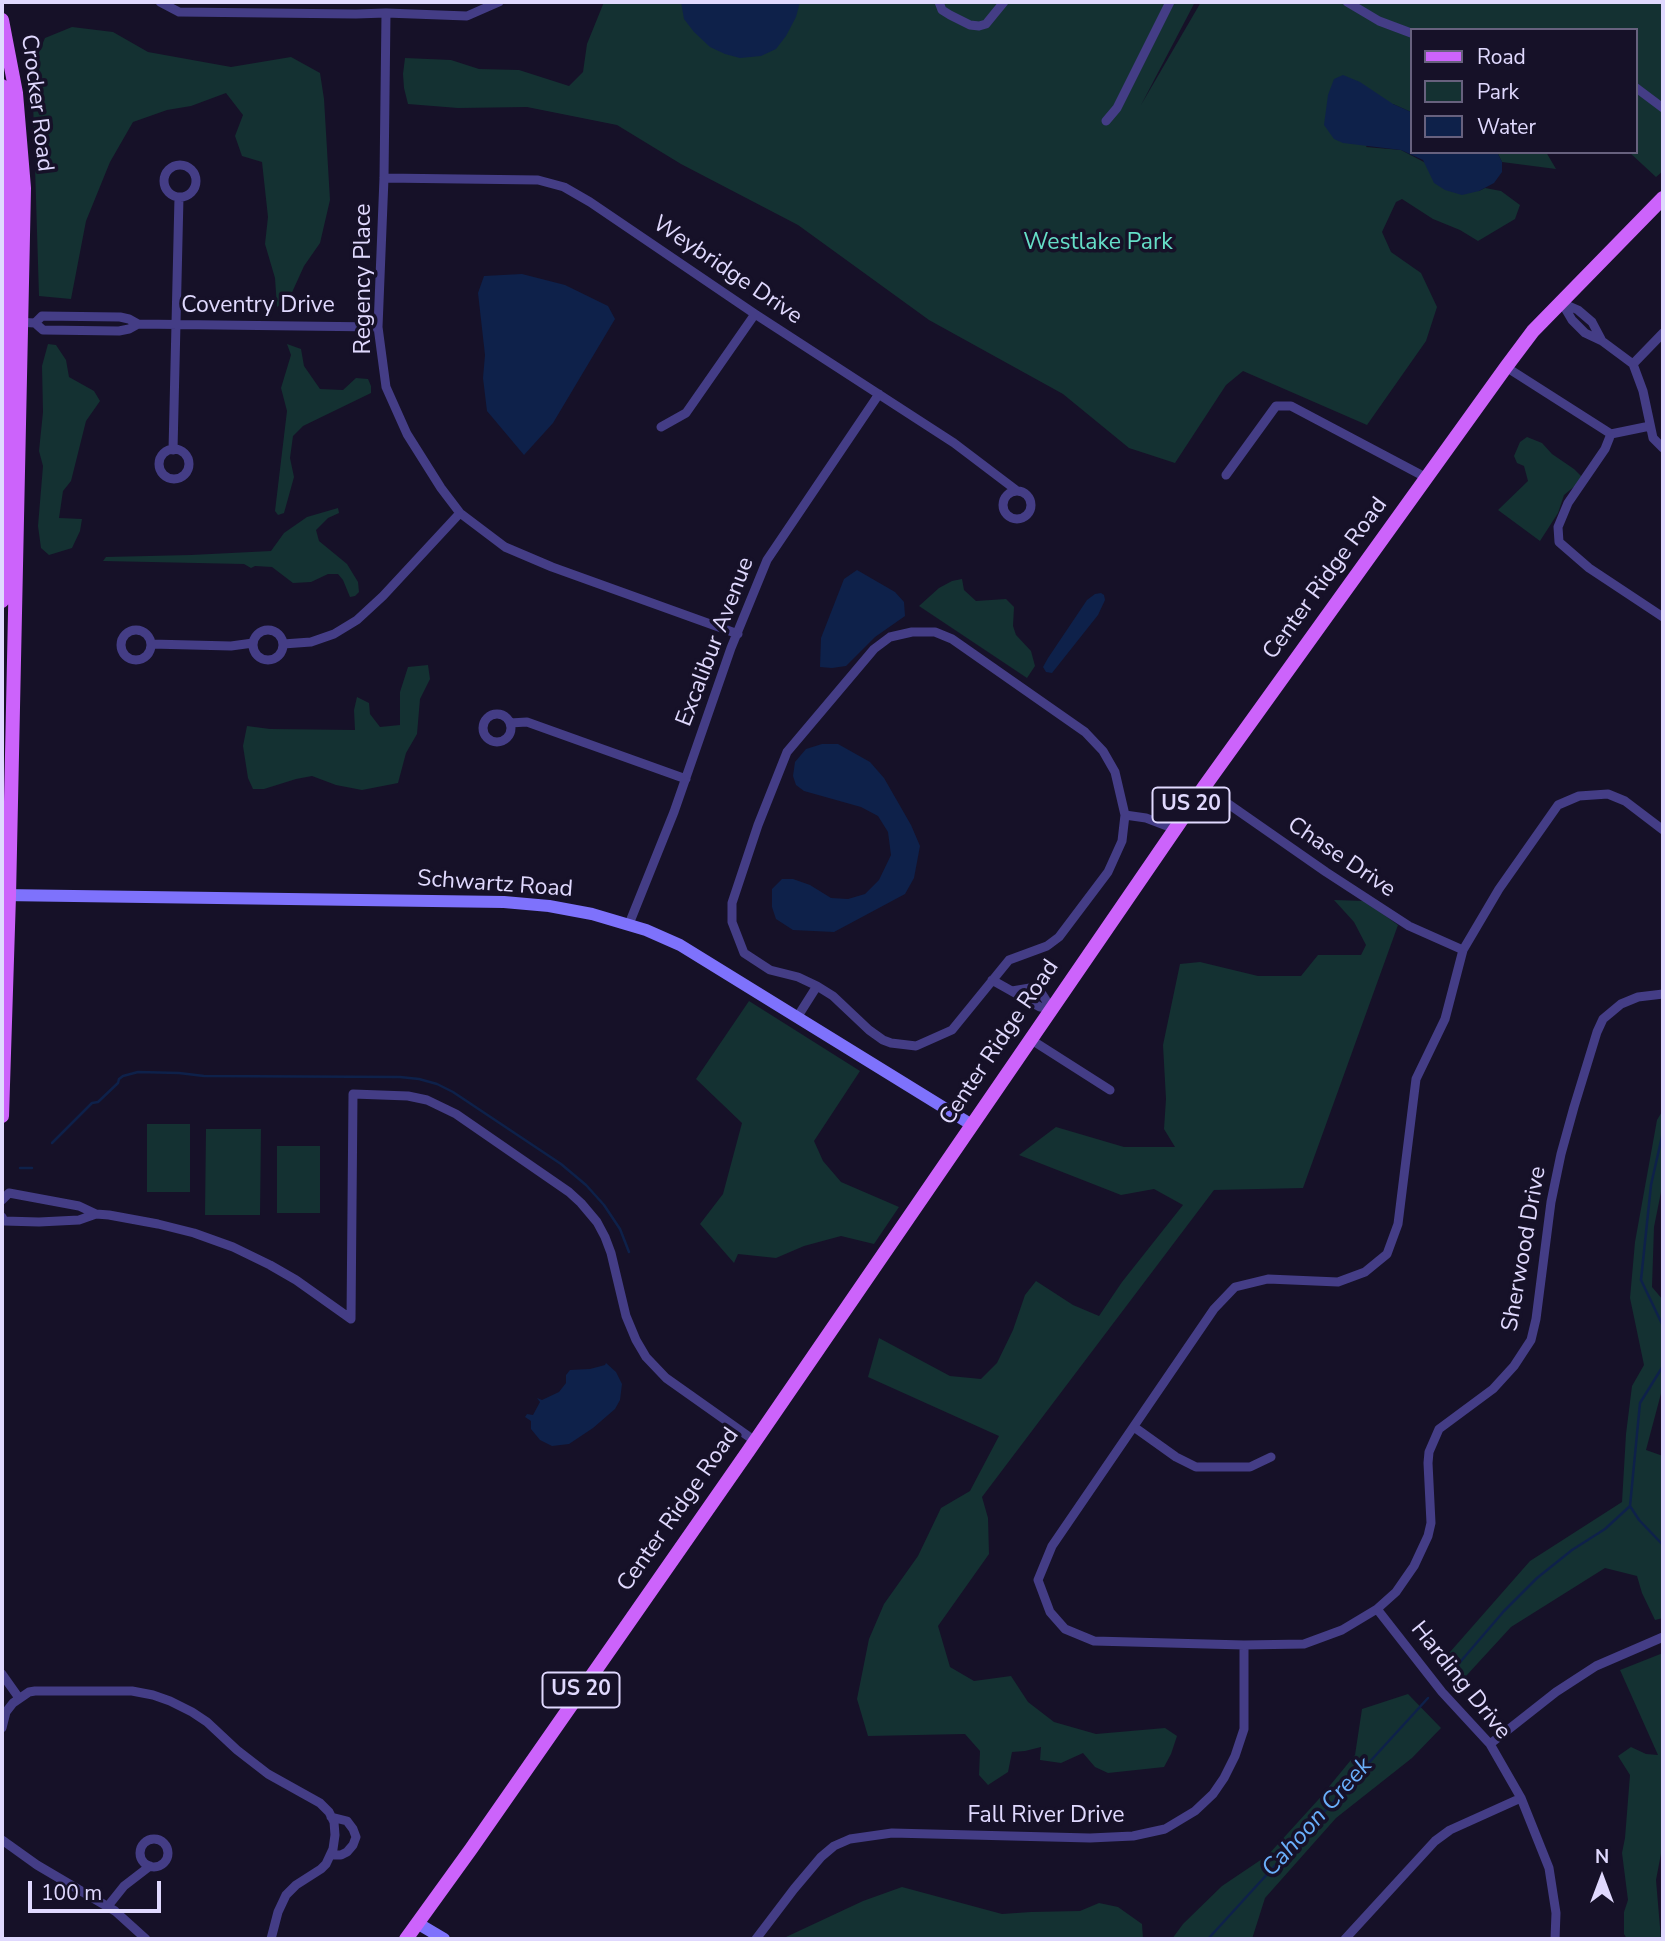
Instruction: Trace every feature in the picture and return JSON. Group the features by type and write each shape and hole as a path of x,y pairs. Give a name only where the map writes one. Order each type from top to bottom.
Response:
{"main road":[{"name":"Crocker Road","path":"2,20 16,93 24,188 5,895 2,1116"},
{"name":"Crocker Road","path":"2,86 22,323 2,601"},
{"name":"Center Ridge Road","path":"406,1939 755,1441 1204,787 1506,368 1533,331 1663,198"}],"street":[{"path":"160,2 179,12 467,16 499,2"},
{"path":"939,2 942,10 950,15 970,25 979,26 986,24 1004,2"},
{"path":"1106,121 1117,108 1170,2"},
{"path":"1347,2 1379,21 1410,33"},
{"name":"Regency Place","path":"386,13 384,178 378,327 387,391 407,434 460,513 505,547 738,634"},
{"path":"1637,88 1663,108"},
{"name":"Weybridge Drive","path":"384,178 538,180 564,187 954,443 1016,490"},
{"path":"173,450 179,197"},
{"path":"1562,303 1578,310 1592,322 1602,341 1633,364 1643,391 1653,438 1663,448"},
{"path":"661,427 686,414 755,314"},
{"name":"Coventry Drive","path":"22,323 43,330 119,331 138,324 378,327"},
{"path":"1633,364 1663,333"},
{"path":"1506,368 1611,434 1650,426"},
{"name":"Excalibur Avenue","path":"629,924 686,779 731,648 767,560 879,394"},
{"path":"1226,475 1276,406 1291,406 1427,478"},
{"path":"1611,434 1605,449 1568,503 1558,527 1559,542 1589,568 1663,617"},
{"path":"283,644 311,642 334,634 357,620 460,513"},
{"path":"270,630 279,635 283,644 277,657 267,660 258,657 253,643 260,632 270,630"},
{"path":"912,632 935,632 952,639 1085,732 1103,751 1115,772 1125,815 1122,841 1108,872 1059,937 1047,946 1009,960 952,1030 916,1046 884,1040 869,1030 833,996 817,986 798,977 770,970 744,953 732,922 732,903 758,825 787,752 874,649 890,637 912,632"},
{"path":"151,644 231,646 253,643"},
{"path":"510,723 527,722 686,779"},
{"name":"Chase Drive","path":"1204,787 1409,926 1463,950"},
{"name":"Sherwood Drive","path":"1663,830 1625,801 1608,794 1579,796 1558,804 1499,889 1463,950 1446,1019 1416,1079 1398,1224 1387,1254 1365,1272 1338,1282 1268,1279 1235,1287 1214,1309 1052,1546 1038,1580 1050,1612 1065,1629 1094,1641 1304,1644 1342,1630 1377,1609 1396,1591 1414,1566 1428,1536 1431,1523 1429,1452 1438,1429 1493,1390 1514,1366 1531,1340 1551,1202 1561,1154 1597,1032 1603,1019 1622,1004 1638,997 1663,995"},
{"path":"1125,815 1146,818 1175,829"},
{"name":"Schwartz Road","path":"5,895 504,902 603,916 672,941 972,1125"},
{"path":"992,980 1040,1007 1051,1008"},
{"path":"798,1016 817,986"},
{"path":"1030,1039 1110,1090"},
{"path":"2,1200 9,1193 79,1206 96,1214 194,1233 233,1247 287,1274 351,1319 353,1094 400,1095 427,1100 456,1114 581,1203 597,1222 605,1237 629,1324 646,1357 666,1378 755,1441"},
{"path":"2,1217 4,1221 39,1222 79,1220 96,1214"},
{"path":"1134,1427 1175,1457 1196,1466 1250,1466 1271,1457"},
{"name":"Harding Drive","path":"1377,1609 1442,1692 1490,1744 1521,1798 1549,1868 1556,1913 1555,1939"},
{"path":"1490,1744 1556,1692 1596,1666 1663,1637"},
{"name":"Fall River Drive","path":"756,1939 821,1857 834,1846 850,1839 892,1833 1122,1837 1165,1829 1195,1811 1213,1794 1224,1778 1244,1729 1244,1645"},
{"path":"2,1674 19,1698"},
{"path":"2,1728 6,1712 29,1692 45,1689 132,1691 170,1701 192,1712 268,1774 320,1803 331,1817 335,1835 331,1854 321,1870 296,1885 286,1895 271,1939"},
{"path":"1346,1939 1435,1841 1450,1830 1521,1798"},
{"path":"331,1817 348,1821 356,1837 348,1852 341,1855 331,1854"},
{"path":"2,1840 44,1869 108,1906 146,1939"},
{"path":"108,1906 124,1886 150,1866"},
{"path":"417,1923 444,1939"}],"green space":[{"name":"Westlake Park","path":"604,2 1195,2 1141,105 1201,2 1663,2 1663,171 1656,177 1631,154 1637,154 1637,28 1410,28 1410,112 1393,104 1366,147 1401,150 1479,191 1485,188 1501,191 1520,205 1515,219 1478,241 1433,219 1402,199 1396,202 1382,232 1391,252 1421,273 1437,307 1426,341 1367,425 1243,371 1226,385 1175,463 1129,448 1063,394 929,320 798,225 681,164 617,125 527,107 458,108 408,104 403,74 405,58 451,60 479,69 519,70 569,86 583,72 587,44"},
{"path":"72,27 113,32 148,52 231,67 291,57 320,73 330,200 320,243 304,266 289,299 277,307 275,278 265,244 268,217 262,162 242,156 235,136 243,115 226,93 133,122 110,162 86,221 71,299 39,296 32,69 45,38"},
{"path":"1498,154 1547,154 1556,169 1502,162"},
{"path":"48,344 56,345 66,360 69,377 94,391 100,401 86,421 71,481 63,491 59,518 82,519 80,531 72,548 49,555 41,548 38,526 43,466 39,451 43,412 42,366"},
{"path":"287,344 301,349 304,366 320,389 343,390 356,378 368,379 371,393 303,426 293,436 290,458 294,477 284,513 278,515 275,511 287,411 281,388 291,355"},
{"path":"1527,437 1542,443 1582,477 1564,495 1558,513 1540,541 1498,510 1528,481 1524,466 1517,463 1514,456 1520,442"},
{"path":"338,508 339,513 328,518 316,530 319,541 347,564 358,582 359,592 355,596 350,597 338,574 328,574 311,582 293,583 272,567 103,561 106,557 271,551 284,533 307,517"},
{"path":"962,579 964,590 976,601 1006,599 1014,607 1013,626 1016,635 1031,651 1035,666 1027,678 919,606 939,588"},
{"path":"428,665 430,679 420,699 417,734 406,753 398,783 362,790 336,785 312,776 264,789 253,789 248,778 243,746 247,726 270,729 355,730 354,710 357,697 369,703 370,714 380,727 400,725 400,692 408,667"},
{"path":"1334,900 1365,901 1398,925 1303,1188 1214,1190 982,1497 988,1518 989,1554 938,1626 950,1667 974,1681 1011,1676 1028,1702 1054,1722 1096,1734 1165,1728 1177,1736 1164,1767 1108,1773 1095,1767 1083,1753 1061,1763 1040,1760 1041,1747 1012,1752 1008,1772 988,1785 979,1775 980,1751 965,1734 868,1736 857,1699 869,1639 884,1604 918,1556 941,1508 970,1491 999,1436 868,1377 879,1338 950,1376 981,1379 997,1363 1013,1330 1025,1295 1036,1281 1073,1305 1099,1316 1122,1282 1183,1205 1154,1189 1121,1195 1019,1155 1056,1127 1124,1147 1175,1147 1164,1129 1166,1099 1163,1045 1180,964 1200,962 1258,976 1301,976 1318,955 1361,955 1366,945 1354,922"},
{"path":"749,1001 860,1071 814,1141 823,1161 841,1182 899,1207 874,1244 841,1236 804,1246 776,1258 738,1254 734,1263 700,1224 723,1194 742,1123 696,1079"},
{"path":"1663,1110 1663,1182 1654,1227 1652,1287 1663,1300 1663,1386 1646,1450 1663,1456 1663,1618 1655,1620 1637,1576 1605,1568 1511,1627 1466,1676 1458,1681 1442,1665 1443,1660 1530,1561 1622,1502 1632,1386 1644,1365 1630,1298 1635,1242 1657,1120"},
{"path":"147,1124 190,1124 190,1192 147,1192"},
{"path":"206,1129 261,1129 260,1215 205,1215"},
{"path":"277,1146 320,1146 320,1213 277,1213"},
{"path":"1663,1653 1663,1843 1656,1880 1661,1939 1627,1939 1624,1934 1624,1912 1628,1900 1622,1853 1630,1775 1618,1756 1631,1747 1646,1754 1658,1755 1620,1670"},
{"path":"1408,1694 1441,1728 1412,1758 1336,1818 1265,1898 1252,1939 1172,1939 1183,1924 1222,1886 1268,1855 1318,1800 1355,1755 1362,1709"},
{"path":"902,1887 1002,1914 1080,1911 1099,1903 1118,1907 1142,1924 1143,1939 786,1939 863,1901"}],"water":[{"path":"681,2 800,2 796,17 776,49 761,56 740,58 710,47 694,32 684,19"},
{"path":"1343,75 1360,82 1393,104 1410,112 1410,154 1498,154 1502,162 1502,172 1494,183 1479,191 1462,195 1445,190 1434,183 1423,160 1401,150 1343,143 1334,139 1324,125 1328,95 1334,79"},
{"path":"522,274 565,285 608,306 615,319 553,423 524,455 487,411 483,378 485,355 478,293 484,276"},
{"path":"857,570 895,592 904,602 905,616 875,637 846,666 820,667 821,638 844,579"},
{"path":"1101,593 1105,600 1098,615 1052,673 1046,672 1043,667 1048,658 1087,600"},
{"path":"822,744 838,744 870,762 884,778 920,846 914,878 905,894 834,932 793,930 776,919 772,907 772,889 782,879 793,879 810,885 831,898 848,899 865,894 879,880 891,855 888,832 878,816 861,807 804,791 796,785 793,776 795,762 806,749"},
{"path":"606,1363 616,1372 622,1384 620,1400 615,1409 569,1444 552,1446 540,1440 531,1429 531,1421 525,1417 527,1414 533,1415 540,1402 537,1398 542,1400 559,1392 566,1383 566,1375 570,1370 590,1369"}],"waterway":[{"path":"52,1143 92,1103 98,1102 118,1083 119,1079 138,1072 204,1076 419,1079 453,1092 561,1164 604,1205 620,1229 629,1252"},
{"name":"Cahoon Creek","path":"1663,1132 1651,1185 1641,1280 1663,1326"},
{"path":"20,1168 32,1168"},
{"name":"Cahoon Creek","path":"1449,1675 1504,1611 1537,1578 1572,1550 1605,1529 1630,1506 1640,1403 1663,1366"},
{"path":"1630,1506 1639,1520 1663,1545"},
{"path":"1663,1685 1663,1708"},
{"name":"Cahoon Creek","path":"1208,1939 1428,1698"}]}
